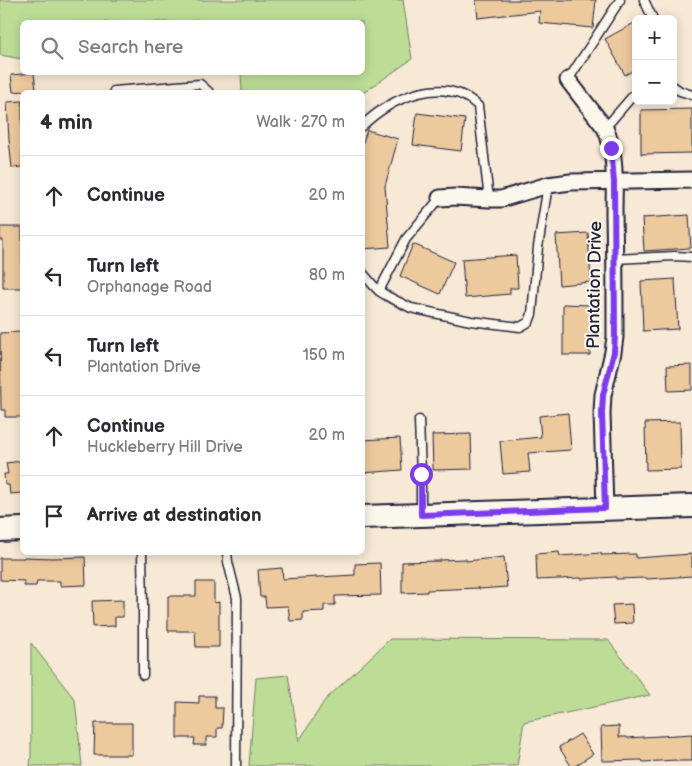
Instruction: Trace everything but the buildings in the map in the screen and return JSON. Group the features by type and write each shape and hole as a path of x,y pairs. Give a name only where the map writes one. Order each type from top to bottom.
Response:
{"main road":[{"path":"365,516 692,506"},
{"path":"0,530 20,529"}],"street":[{"path":"568,80 605,128"},
{"name":"Plantation Drive","path":"605,128 611,148 614,182 615,259 614,352 603,395 602,413 605,508"},
{"path":"440,198 501,199 548,185 571,182 692,180"}],"lane":[{"path":"568,80 620,0"},
{"path":"644,0 651,15"},
{"path":"126,90 200,84 207,90"},
{"path":"677,89 692,95"},
{"path":"365,124 382,110 404,98 427,91 455,92 471,99 478,106 489,199"},
{"path":"605,128 632,97"},
{"path":"365,276 373,286 386,296 411,308 470,320 520,327 529,322 532,314 538,247 548,185"},
{"path":"379,290 406,239 440,198"},
{"path":"615,259 692,257"},
{"path":"418,420 421,515"},
{"path":"142,555 143,675"},
{"path":"228,555 237,598 236,766"}],"green space":[{"path":"0,0 403,0 412,59 365,92 365,90 242,90 241,75 365,75 365,20 20,20 20,59 0,55"},
{"path":"390,639 608,640 650,695 524,722 517,766 249,766 256,678 288,675 299,741 325,700"},
{"path":"31,643 75,700 82,766 30,766"}],"route":[{"path":"421,474 421,515 605,508 603,395 614,352 615,336 614,182 611,148"}]}
